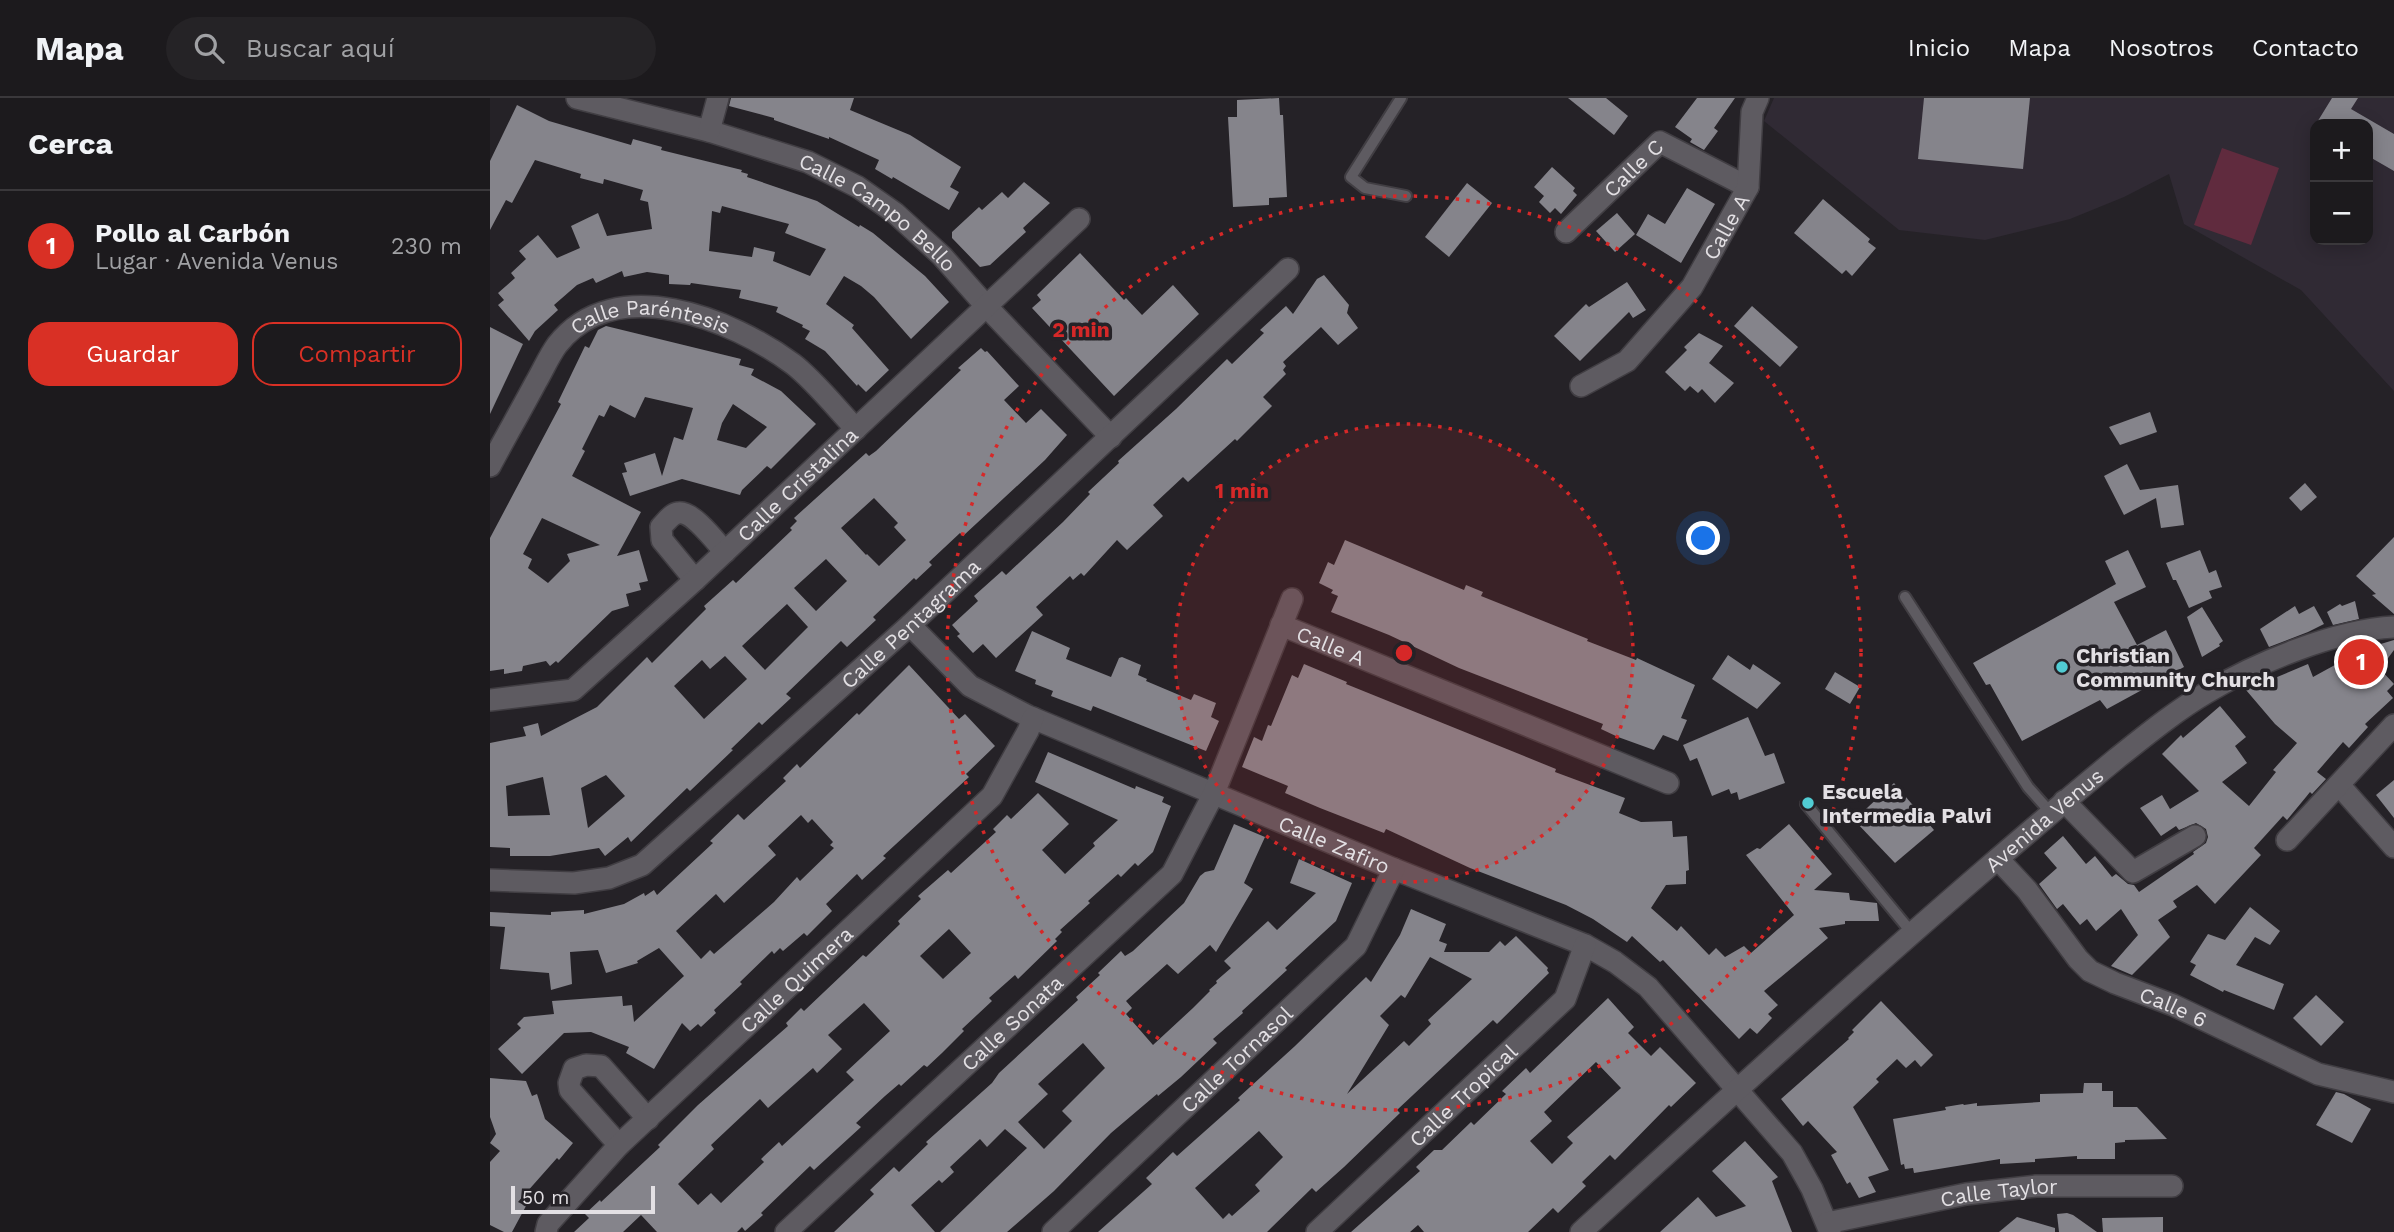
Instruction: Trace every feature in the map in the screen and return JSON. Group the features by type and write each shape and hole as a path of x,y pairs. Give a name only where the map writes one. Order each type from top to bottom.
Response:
{"street":[{"name":"Calle Campo Bello","path":"577,98 709,131 808,162 858,187 895,213 942,256 1111,437"},
{"path":"709,131 718,98"},
{"name":"Calle A","path":"1581,386 1627,361 1692,287 1748,187 1752,112 1758,98"},
{"name":"Calle C","path":"1566,232 1660,142 1748,187"},
{"name":"Calle Cristalina","path":"490,700 573,690 726,552 1079,219"},
{"name":"Calle Pentagrama","path":"490,880 573,883 609,878 642,865 910,625 1288,269"},
{"name":"Calle Paréntesis","path":"490,466 557,345 588,318 623,307 642,306 697,314 746,335 794,365 856,429"},
{"path":"695,580 662,540 661,527 669,517 679,513 690,514 726,552"},
{"path":"1281,625 1292,599"},
{"name":"Calle Zafiro","path":"910,625 970,686 1033,718 1394,869 1585,945 1615,961 1648,988 1792,1153 1812,1189 1828,1227"},
{"name":"Calle A","path":"1214,793 1281,625 1668,783"},
{"name":"Avenida Venus","path":"1581,1232 1912,933 2151,730 2204,694 2243,673 2318,643 2377,628 2394,627"},
{"name":"Calle Quimera","path":"545,1232 548,1224 619,1145 992,796 1033,718"},
{"path":"2287,840 2394,725"},
{"path":"2340,786 2394,847"},
{"name":"Calle Sonata","path":"786,1232 1172,874 1214,793"},
{"path":"2058,807 2133,872 2195,836"},
{"name":"Calle 6","path":"1998,859 2027,890 2078,959 2090,971 2173,1005 2318,1074 2394,1092"},
{"name":"Calle Tornasol","path":"1054,1232 1356,946 1394,869"},
{"name":"Calle Tropical","path":"1317,1232 1565,999 1585,945"},
{"path":"619,1145 570,1090 569,1083 574,1069 586,1065 601,1066 648,1119"},
{"name":"Calle Taylor","path":"1828,1227 1966,1194 2025,1188 2172,1186"}],"lane":[{"path":"1401,98 1350,177 1365,188 1406,196"},
{"path":"1905,597 2028,788 2058,807"},
{"path":"1806,804 1912,933"}],"shaded area":[{"path":"1774,98 2394,98 2394,391 2301,290 2184,224 2169,174 2124,197 2070,219 1985,240 1899,230 1764,121"},
{"path":"2222,148 2279,168 2251,245 2194,225"}],"building":[{"path":"731,98 854,98 850,110 910,135 961,167 950,187 959,192 949,210 875,169 879,160 829,137 729,106"},
{"path":"1279,98 1280,115 1283,115 1287,197 1269,198 1269,205 1233,207 1228,117 1237,117 1237,100"},
{"path":"1568,98 1606,98 1628,116 1614,135"},
{"path":"1697,98 1735,98 1714,128 1718,131 1704,150 1690,142 1692,139 1675,127"},
{"path":"1924,98 2030,98 2023,169 1918,159"},
{"path":"2332,98 2358,98 2351,109 2368,119 2319,119"},
{"path":"517,105 549,121 631,145 633,139 662,147 661,150 742,170 741,172 748,174 747,177 817,201 873,233 925,276 949,302 911,339 874,297 844,276 826,304 854,325 852,328 889,370 866,392 858,384 857,386 825,351 805,339 810,331 776,312 778,307 739,298 741,290 691,283 669,284 669,275 647,272 624,277 622,271 596,283 593,278 577,285 554,305 558,310 535,331 529,341 498,305 504,300 498,293 515,278 511,273 526,259 519,251 538,235 557,258 580,248 571,226 598,213 607,236 652,229 648,202 640,200 643,190 604,179 603,184 580,178 581,174 535,160 512,203 506,200 490,230 490,161","holes":["722,206 789,224 785,233 826,249 810,276 773,261 775,252 754,247 752,257 709,251 712,211 720,213"]},
{"path":"2373,122 2394,134 2394,171 2373,159"},
{"path":"1552,167 1575,188 1573,191 1577,195 1561,214 1555,208 1550,213 1539,202 1544,196 1534,187"},
{"path":"1024,182 1050,203 1023,228 1026,232 990,265 980,267 952,238 952,232 979,207 982,210 1002,192 1008,198"},
{"path":"1467,183 1492,203 1449,257 1425,237"},
{"path":"1687,188 1715,204 1681,263 1636,235 1648,214 1665,224"},
{"path":"1823,199 1870,239 1868,242 1876,248 1852,276 1846,270 1842,274 1794,233"},
{"path":"1617,213 1635,234 1615,252 1596,231"},
{"path":"1080,253 1124,300 1126,298 1142,315 1173,285 1199,314 1114,396 1032,308 1041,300 1037,295"},
{"path":"1324,275 1349,305 1347,313 1358,328 1338,345 1321,327 1283,362 1286,374 1263,397 1272,406 1237,441 1235,439 1188,482 1183,477 1153,505 1163,516 1127,550 1117,540 1084,576 1081,573 1073,580 1070,576 1036,607 1043,615 996,658 983,644 973,653 957,636 960,634 952,625 978,601 974,596 1002,571 1006,575 1063,522 1118,461 1227,359 1232,364 1264,333 1260,330 1286,306 1293,314 1317,279"},
{"path":"1627,282 1646,310 1633,318 1629,312 1580,361 1554,336 1586,304 1589,307"},
{"path":"1752,306 1798,347 1780,367 1734,326"},
{"path":"606,326 741,359 739,365 754,369 751,375 781,391 816,424 771,469 767,466 740,495 682,479 630,496 622,473 627,472 624,463 655,453 662,476 674,437 683,440 693,408 645,397 635,418 610,405 604,417 599,415 572,476 641,512 617,556 639,550 648,581 639,583 641,590 626,594 629,606 612,611 558,663 556,661 550,666 546,661 523,666 522,671 504,674 504,669 490,671 490,538 561,404 558,402 585,346 589,348 598,330","holes":["733,404 767,427 746,448 717,440 722,423","542,518 600,545 567,554 570,561 548,583 528,568 532,559 523,554"]},
{"path":"490,327 523,344 490,414"},
{"path":"1699,333 1723,346 1709,363 1734,383 1715,403 1702,389 1698,393 1690,386 1685,391 1665,372 1687,350 1684,347"},
{"path":"981,348 987,351 1019,386 1004,400 1026,423 1041,409 1067,435 1045,460 963,536 960,533 929,562 932,565 916,580 914,578 873,617 876,620 847,647 841,641 786,694 791,698 762,725 759,722 690,791 687,788 631,842 628,837 605,856 599,848 550,856 510,856 510,848 490,847 490,743 526,736 523,727 538,723 541,736 597,707 647,657 652,663 706,609 704,606 733,580 736,583 792,530 790,528 797,521 794,518 866,453 869,456 876,451 961,370 958,368","holes":["874,498 898,523 894,527 906,540 879,566 841,528","826,559 847,581 816,611 794,588","787,604 808,627 765,670 742,646","725,656 747,679 704,719 674,686 702,660 710,669","606,775 625,796 588,828 581,788","543,777 550,815 508,816 506,786"]},
{"path":"2150,412 2157,432 2120,445 2109,427"},
{"path":"2127,464 2140,490 2178,485 2184,525 2161,528 2156,498 2124,515 2104,476"},
{"path":"2305,483 2317,497 2301,511 2289,498"},
{"path":"2394,537 2394,614 2372,595 2376,594 2356,576"},
{"path":"1345,540 1464,590 1466,585 1483,592 1481,596 1588,639 1587,641 1636,660 1637,658 1695,685 1681,718 1687,720 1678,741 1663,735 1654,750 1618,737 1601,729 1603,724 1459,668 1389,635 1331,612 1338,596 1331,593 1333,590 1319,583 1328,562 1334,565"},
{"name":"Christian Community Church","path":"2128,550 2146,587 2114,602 2137,645 2166,630 2184,667 2107,709 2100,700 2022,741 1990,684 1986,685 1973,663 2116,584 2105,561"},
{"path":"2200,550 2209,573 2216,570 2222,587 2209,591 2212,598 2189,608 2166,563"},
{"path":"2355,601 2359,619 2333,625 2327,612 2340,604 2342,606"},
{"path":"2295,606 2299,614 2314,606 2324,624 2269,647 2260,629"},
{"path":"2202,607 2223,641 2220,646 2202,657 2187,617"},
{"path":"1032,631 1070,648 1066,659 1111,677 1119,658 1122,657 1141,665 1138,675 1147,679 1146,681 1191,700 1194,694 1216,703 1211,717 1219,721 1206,751 1093,706 1091,711 1051,696 1053,691 1035,684 1036,680 1015,671"},
{"path":"2394,640 2394,650 2380,669 2394,684 2387,691 2393,698 2365,724 2368,727 2349,748 2343,742 2317,772 2326,779 2312,794 2310,792 2287,820 2283,816 2254,848 2261,855 2215,904 2197,885 2173,901 2177,907 2158,920 2170,937 2132,975 2111,966 2138,935 2121,909 2096,931 2087,919 2080,925 2063,904 2057,909 2039,884 2057,868 2044,853 2063,836 2086,864 2095,856 2112,877 2116,874 2128,884 2134,885 2139,892 2194,854 2193,852 2206,843 2208,837 2206,829 2196,823 2179,830 2176,826 2161,836 2140,808 2162,795 2170,809 2199,791 2162,754 2181,735 2183,738 2220,706 2246,737 2235,746 2247,763 2222,782 2249,806 2276,772 2273,770 2297,743 2275,724 2246,690 2308,664 2313,677 2364,649"},
{"path":"1728,655 1750,670 1753,664 1781,683 1757,709 1712,679"},
{"path":"1304,664 1347,682 1346,684 1556,769 1555,772 1625,798 1619,813 1641,822 1672,821 1673,837 1687,836 1689,870 1686,871 1686,884 1666,885 1651,908 1677,931 1681,926 1709,955 1716,948 1725,957 1744,946 1751,953 1794,915 1746,855 1757,848 1760,849 1789,824 1832,874 1814,890 1849,893 1850,900 1877,903 1879,921 1845,921 1845,924 1819,928 1828,938 1764,991 1778,1005 1768,1014 1772,1018 1757,1034 1750,1028 1739,1039 1663,960 1660,962 1632,936 1627,942 1566,905 1470,868 1386,829 1384,833 1320,808 1285,793 1288,786 1242,767 1254,737 1262,741 1292,675 1298,678"},
{"path":"909,665 959,719 965,714 995,746 966,774 969,777 883,856 886,858 862,880 857,874 826,904 832,911 807,936 804,933 783,951 780,948 774,954 772,951 740,982 742,984 714,1010 716,1013 701,1027 698,1024 690,1031 682,1023 654,1069 626,1053 629,1047 591,1032 564,1033 522,1074 498,1049 521,1028 517,1024 524,1017 554,1014 552,1001 622,996 623,1006 632,1005 634,1022 684,976 659,948 637,961 638,963 606,973 598,950 570,952 572,984 551,990 549,973 500,969 505,927 490,926 490,912 551,915 551,912 584,910 584,914 624,904 654,890 657,895 713,843 710,841 738,814 744,820 786,781 783,778 797,764 800,768 857,713 859,715","holes":["801,815 808,823 812,819 833,842 830,845 834,848 800,881 797,877 774,902 714,954 710,950 701,959 676,931 716,894 724,903 776,855 768,846"]},
{"path":"1835,672 1860,687 1850,704 1825,689"},
{"path":"1748,717 1765,756 1774,753 1785,783 1739,800 1737,792 1731,794 1729,789 1712,796 1697,758 1690,761 1683,745"},
{"path":"1048,752 1135,789 1136,786 1164,797 1162,802 1171,806 1153,852 1138,866 1135,863 1121,877 1118,874 1088,901 1090,903 1060,930 1062,932 1055,939 1057,941 1018,979 1015,975 989,998 992,1001 962,1029 964,1031 942,1053 927,1067 924,1065 901,1086 899,1084 885,1096 856,1123 861,1127 814,1170 810,1166 745,1231 742,1227 737,1232 657,1232 641,1215 623,1232 574,1232 589,1218 585,1214 660,1147 658,1145 698,1105 788,1026 786,1023 801,1008 804,1011 863,955 866,957 900,924 898,921 921,899 918,896 948,870 951,873 996,832 993,829 1007,815 1011,819 1038,793 1069,824 1042,850 1065,874 1118,820 1035,782","holes":["949,929 971,953 943,979 920,956","864,1003 890,1031 846,1072 854,1080 782,1146 779,1142 761,1159 764,1162 721,1203 711,1193 698,1205 678,1184 714,1149 711,1145 760,1099 768,1108 813,1068 817,1073 842,1049 828,1035"]},
{"path":"2394,780 2394,818 2376,795"},
{"path":"1894,783 1934,830 1895,863 1854,820"},
{"path":"1234,824 1265,837 1244,883 1253,889 1216,952 1210,945 1178,974 1167,964 1126,1001 1132,1008 1126,1014 1153,1045 1231,968 1224,961 1268,921 1277,930 1316,893 1290,883 1299,859 1352,883 1336,921 1213,1039 1217,1043 1181,1077 1111,1133 1054,1191 1007,1232 940,1232 1027,1148 1005,1129 987,1147 980,1139 950,1167 954,1172 942,1183 939,1180 911,1205 935,1232 834,1232 874,1194 870,1190 894,1167 899,1172 928,1144 926,1142 1078,1000 1076,997 1100,975 1098,973 1121,951 1125,956 1133,951 1184,903 1200,876 1214,870","holes":["1083,1043 1105,1068 1062,1111 1072,1121 1044,1149 1018,1122 1048,1094 1038,1084"]},
{"path":"2250,907 2280,931 2270,945 2255,937 2236,965 2284,984 2274,1010 2224,990 2223,992 2190,975 2196,965 2190,962 2208,934 2225,940"},
{"path":"1411,909 1446,924 1439,941 1447,944 1444,952 1489,952 1500,941 1505,946 1516,936 1548,968 1549,973 1497,1024 1493,1020 1397,1110 1400,1113 1344,1167 1316,1192 1312,1188 1267,1232 1098,1232 1152,1184 1146,1178 1173,1152 1177,1156 1240,1100 1238,1098 1366,977 1371,982 1400,935","holes":["1430,957 1472,979 1428,1020 1431,1024 1409,1046 1404,1041 1347,1094 1389,1025 1380,1016 1401,995 1405,998","1259,1131 1283,1157 1255,1185 1260,1191 1232,1216 1229,1213 1223,1219 1195,1188"]},
{"path":"2316,995 2344,1022 2321,1046 2293,1018"},
{"path":"1608,998 1634,1027 1628,1033 1651,1056 1660,1047 1696,1083 1671,1107 1669,1105 1615,1160 1610,1155 1582,1182 1586,1186 1558,1213 1553,1208 1528,1232 1424,1232 1418,1225 1410,1232 1351,1232 1420,1171 1416,1167 1434,1150 1442,1150 1471,1122 1474,1125 1506,1094 1502,1091 1526,1068 1530,1073","holes":["1596,1062 1621,1088 1567,1137 1573,1143 1552,1164 1530,1141 1552,1121 1544,1112"]},
{"path":"1881,1001 1933,1055 1921,1067 1915,1060 1906,1068 1897,1059 1876,1079 1879,1082 1853,1107 1889,1170 1868,1177 1876,1192 1859,1198 1850,1182 1847,1184 1831,1155 1837,1152 1808,1121 1803,1126 1781,1099 1849,1039 1854,1032 1852,1030"},
{"path":"490,1078 526,1081 532,1096 537,1094 545,1119 573,1143 518,1202 526,1206 512,1232 504,1232 490,1225 490,1162 500,1151 490,1143 496,1134 490,1117"},
{"path":"2084,1083 2102,1083 2102,1091 2113,1091 2113,1107 2137,1107 2167,1139 2125,1140 2115,1143 2115,1159 2077,1159 2077,1156 2000,1164 2000,1159 1914,1173 1913,1168 1905,1169 1904,1164 1901,1165 1893,1119 1946,1110 1945,1107 1963,1104 1977,1103 1977,1106 2040,1102 2040,1094 2083,1093"},
{"path":"2336,1092 2371,1109 2352,1143 2316,1125"},
{"path":"1745,1141 1778,1177 1772,1181 1792,1232 1660,1232 1698,1197 1716,1217 1746,1206 1712,1171"},
{"path":"2067,1213 2097,1232 2059,1232 2057,1214"},
{"path":"2017,1217 2055,1228 2055,1232 1999,1232"},
{"path":"2163,1217 2163,1232 2103,1232 2102,1218"}],"place":[{"name":"Pollo al Carbón","path":"2361,662"},
{"name":"Christian Community Church","path":"2062,667"},
{"name":"Escuela Intermedia Palvi","path":"1808,803"}]}
